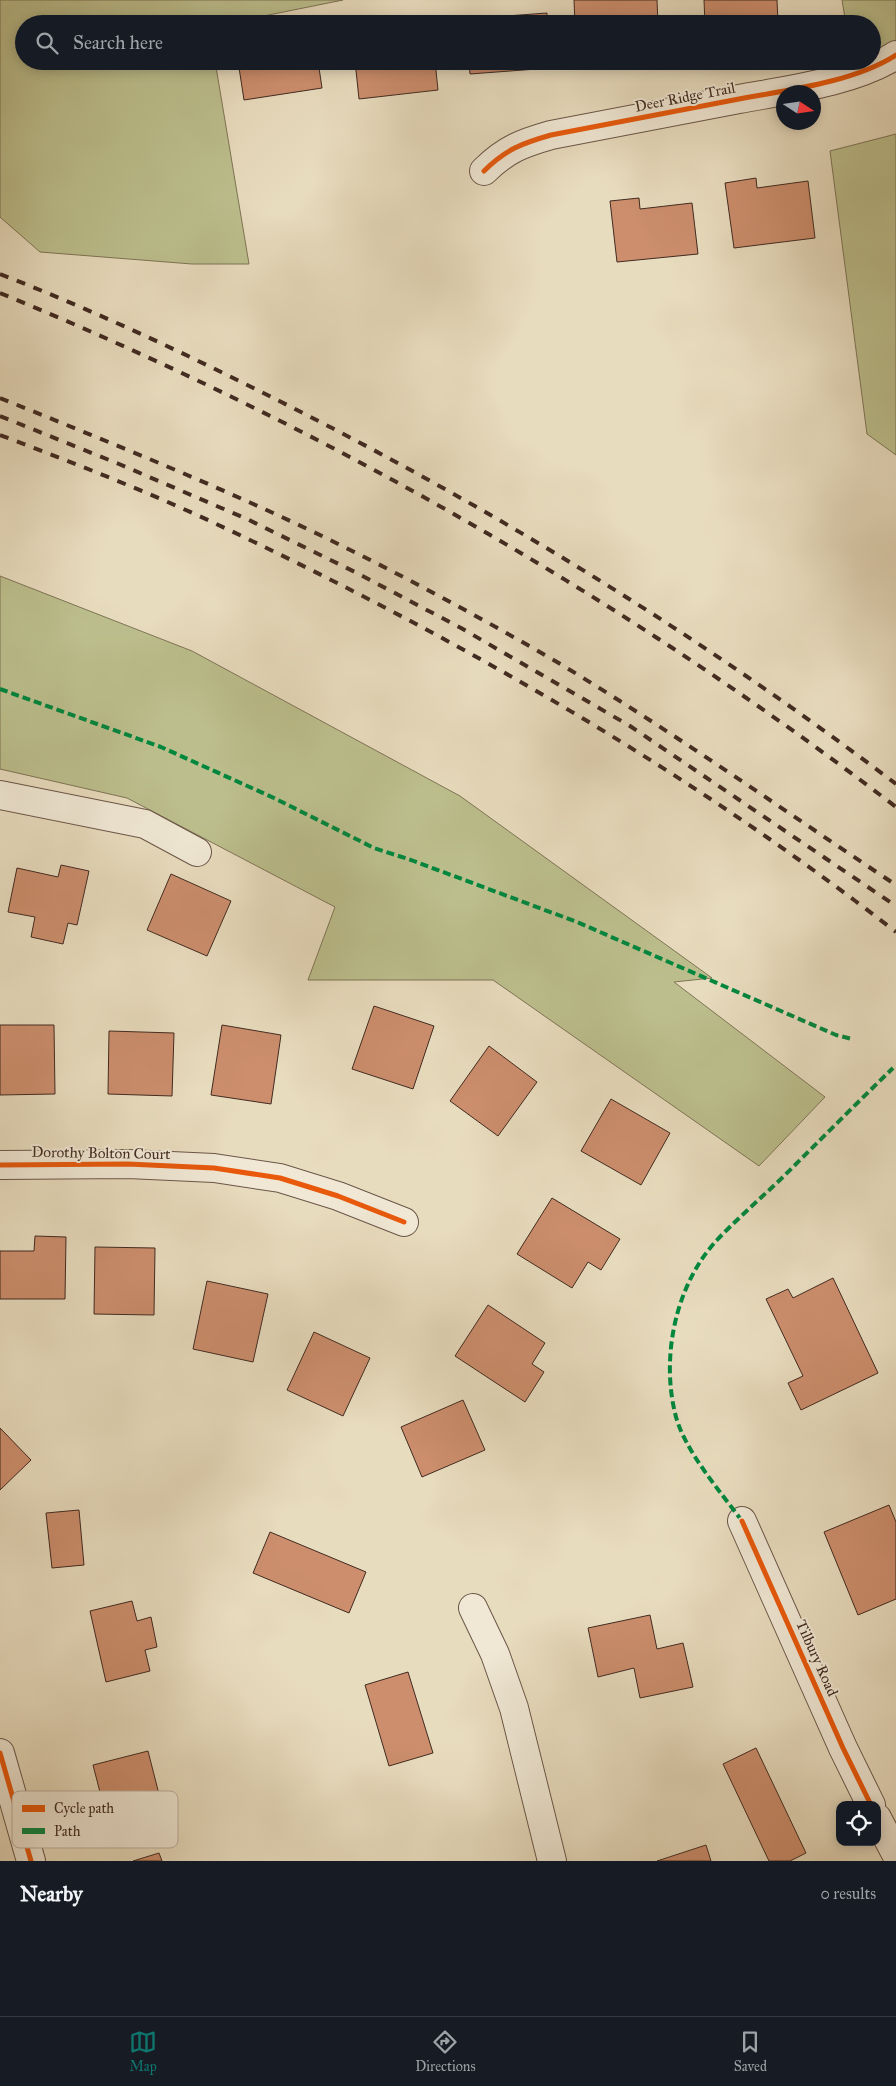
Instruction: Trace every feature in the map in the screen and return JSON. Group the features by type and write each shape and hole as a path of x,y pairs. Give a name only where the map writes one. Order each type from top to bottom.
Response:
{"street":[{"name":"Deer Ridge Trail","path":"881,65 896,55"},
{"name":"Deer Ridge Trail","path":"484,170 498,157 522,143 552,135 798,88 866,70"},
{"path":"0,795 145,824 197,852"},
{"name":"Dorothy Bolton Court","path":"0,1165 128,1164 214,1168 280,1178 338,1196 404,1222"},
{"name":"Tilbury Road","path":"742,1521 843,1748 869,1801"},
{"path":"473,1608 495,1654 514,1708 552,1861"},
{"path":"0,1753 12,1795"},
{"path":"881,1826 896,1854"},
{"path":"27,1848 31,1861"}],"green space":[{"path":"0,0 343,0 269,15 15,15 15,70 217,70 249,264 192,264 40,252 0,217"},
{"path":"842,0 896,0 896,65 881,62 881,15 844,15"},
{"path":"896,134 896,455 867,434 830,151"},
{"path":"0,576 192,651 460,796 712,978 674,982 825,1097 759,1166 493,980 308,980 335,907 127,798 0,769"}],"building":[{"path":"574,0 657,0 658,15 575,15"},
{"path":"704,0 777,0 778,15 705,15"},
{"path":"547,13 547,15 520,15"},
{"path":"239,70 319,70 322,88 244,100"},
{"path":"356,70 436,70 438,90 359,99"},
{"path":"470,70 523,70 470,74"},
{"path":"756,178 757,188 808,181 815,238 734,248 725,183"},
{"path":"639,198 640,209 692,203 698,254 617,262 610,201"},
{"path":"61,865 89,871 77,925 68,923 63,944 31,937 35,917 8,912 17,868 58,877"},
{"path":"171,874 231,901 207,956 147,930"},
{"path":"374,1006 434,1026 413,1089 352,1069"},
{"path":"0,1025 54,1025 55,1094 0,1095"},
{"path":"222,1025 281,1035 271,1104 211,1095"},
{"path":"109,1031 174,1033 172,1096 108,1094"},
{"path":"489,1046 537,1082 498,1136 450,1101"},
{"path":"611,1099 670,1133 641,1185 581,1151"},
{"path":"552,1198 620,1239 601,1270 588,1262 572,1288 517,1254"},
{"path":"35,1236 66,1237 65,1299 0,1299 0,1251 34,1251"},
{"path":"95,1247 155,1248 154,1315 94,1314"},
{"path":"833,1278 878,1373 801,1410 788,1383 803,1376 766,1299 788,1289 793,1298"},
{"path":"207,1281 268,1294 253,1362 193,1349"},
{"path":"488,1305 545,1343 532,1364 544,1372 525,1402 455,1356"},
{"path":"314,1332 370,1358 343,1416 287,1390"},
{"path":"463,1400 485,1450 422,1477 401,1427"},
{"path":"0,1428 31,1460 0,1490"},
{"path":"889,1505 896,1522 896,1599 858,1615 824,1532"},
{"path":"79,1510 84,1565 52,1568 46,1513"},
{"path":"270,1532 366,1572 349,1613 253,1573"},
{"path":"132,1601 137,1621 151,1617 157,1647 145,1650 150,1671 106,1682 90,1611"},
{"path":"650,1615 657,1649 683,1643 693,1687 640,1698 634,1668 598,1677 588,1628"},
{"path":"408,1672 433,1753 389,1766 365,1685"},
{"path":"756,1748 806,1853 790,1861 769,1861 723,1764"},
{"path":"148,1751 158,1791 100,1791 93,1765"},
{"path":"706,1845 711,1861 657,1861"},
{"path":"159,1853 162,1861 133,1861"}],"railway":[{"path":"0,274 126,327 249,386 404,466 477,507 691,639 829,734 896,784"},
{"path":"0,293 119,344 236,399 351,458 465,520 576,587 685,657 792,730 896,807"},
{"path":"0,398 158,462 251,503 367,558 444,599 557,662 600,689 896,885"},
{"path":"0,416 247,519 355,572 461,628 630,726 896,906"},
{"path":"0,435 132,487 210,521 300,564 477,657 564,707 734,814 896,932"}],"marked path":[{"path":"0,689 161,747 274,798 374,848 577,922 836,1035 852,1039"},
{"path":"742,1521 694,1455 679,1427 675,1413 671,1391 671,1344 675,1321 682,1299 691,1277 717,1240 893,1068"}],"cycle path":[{"path":"881,63 896,55"},
{"path":"484,171 507,152 551,135 820,84 866,70"},
{"path":"0,1165 128,1164 214,1168 280,1178 338,1196 404,1222"},
{"path":"742,1521 843,1748 869,1801"},
{"path":"0,1753 12,1795"},
{"path":"27,1848 31,1861"}]}
